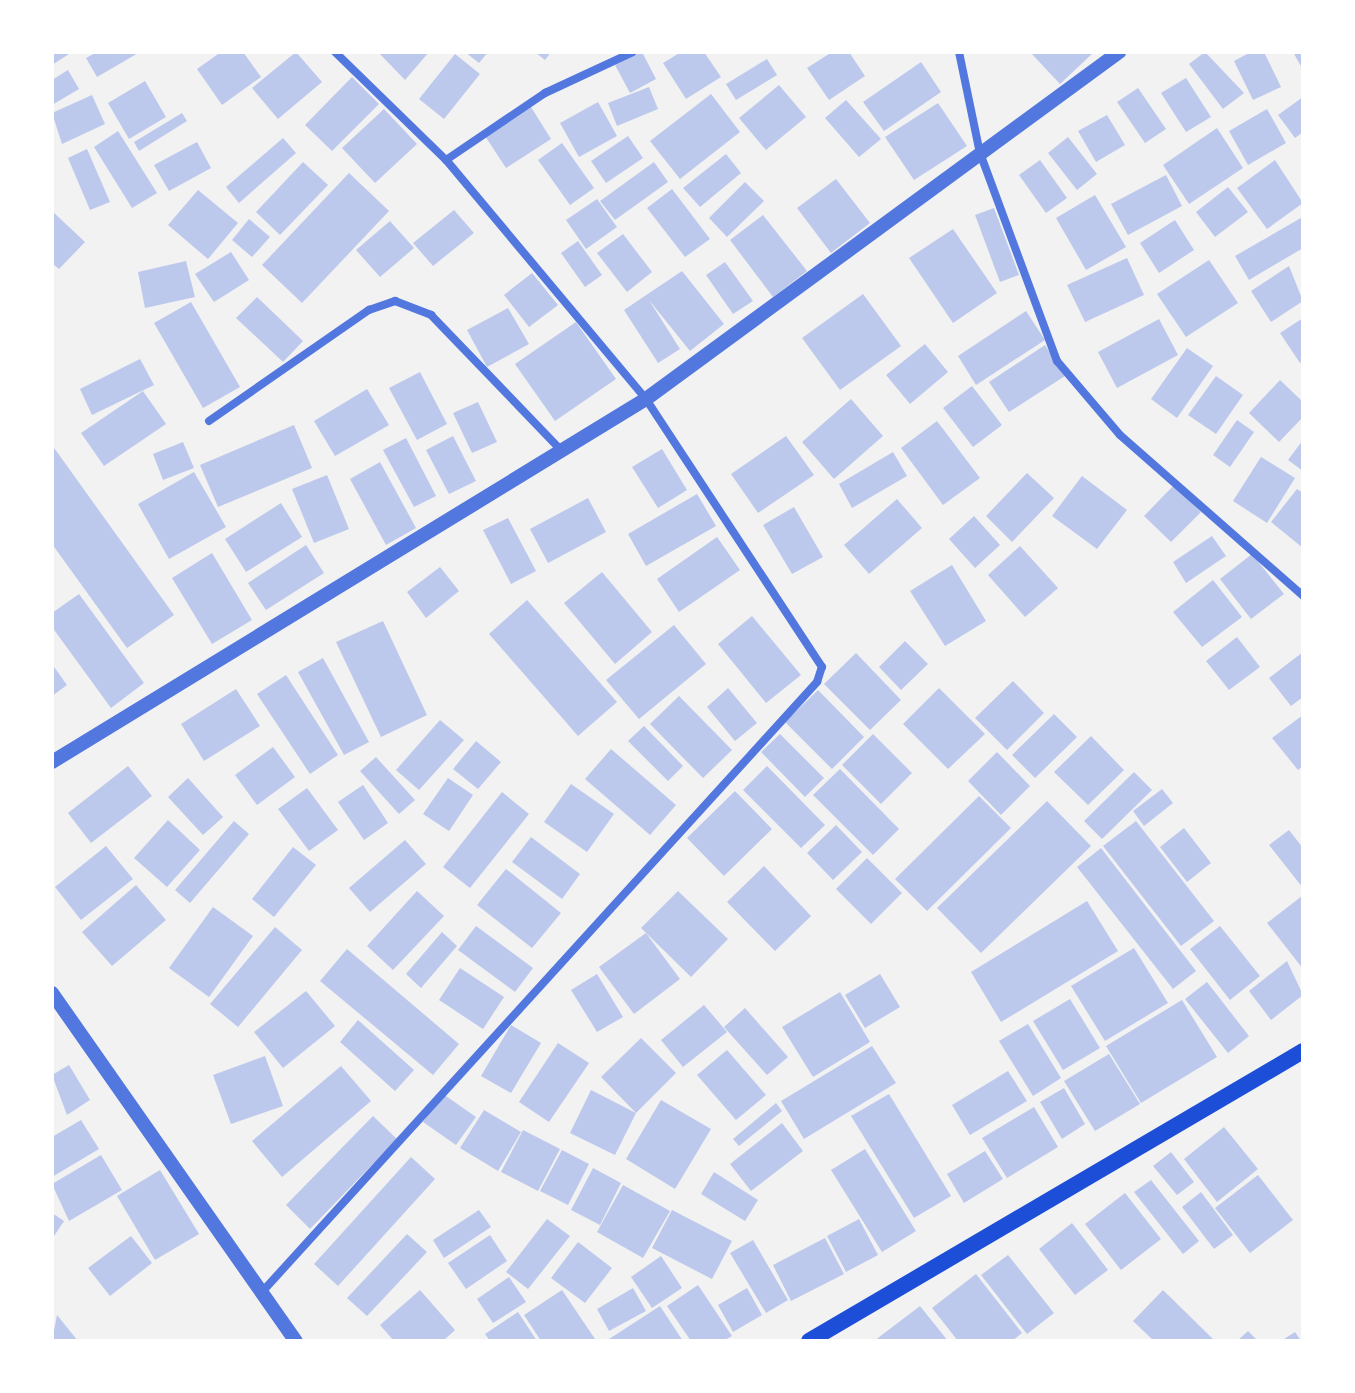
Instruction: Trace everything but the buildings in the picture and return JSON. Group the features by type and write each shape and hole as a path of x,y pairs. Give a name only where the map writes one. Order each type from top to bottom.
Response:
{"main road":[{"path":"809,1341 1303,1051"}],"street":[{"path":"262,1292 817,682 819,654 646,399 446,160 335,52"},
{"path":"446,160 545,93 633,52"},
{"path":"959,52 980,153 1057,361 1120,435 1303,596"},
{"path":"52,762 646,399 1119,52"},
{"path":"209,421 369,310 395,301 431,315 562,451"},
{"path":"52,993 296,1341"}]}
